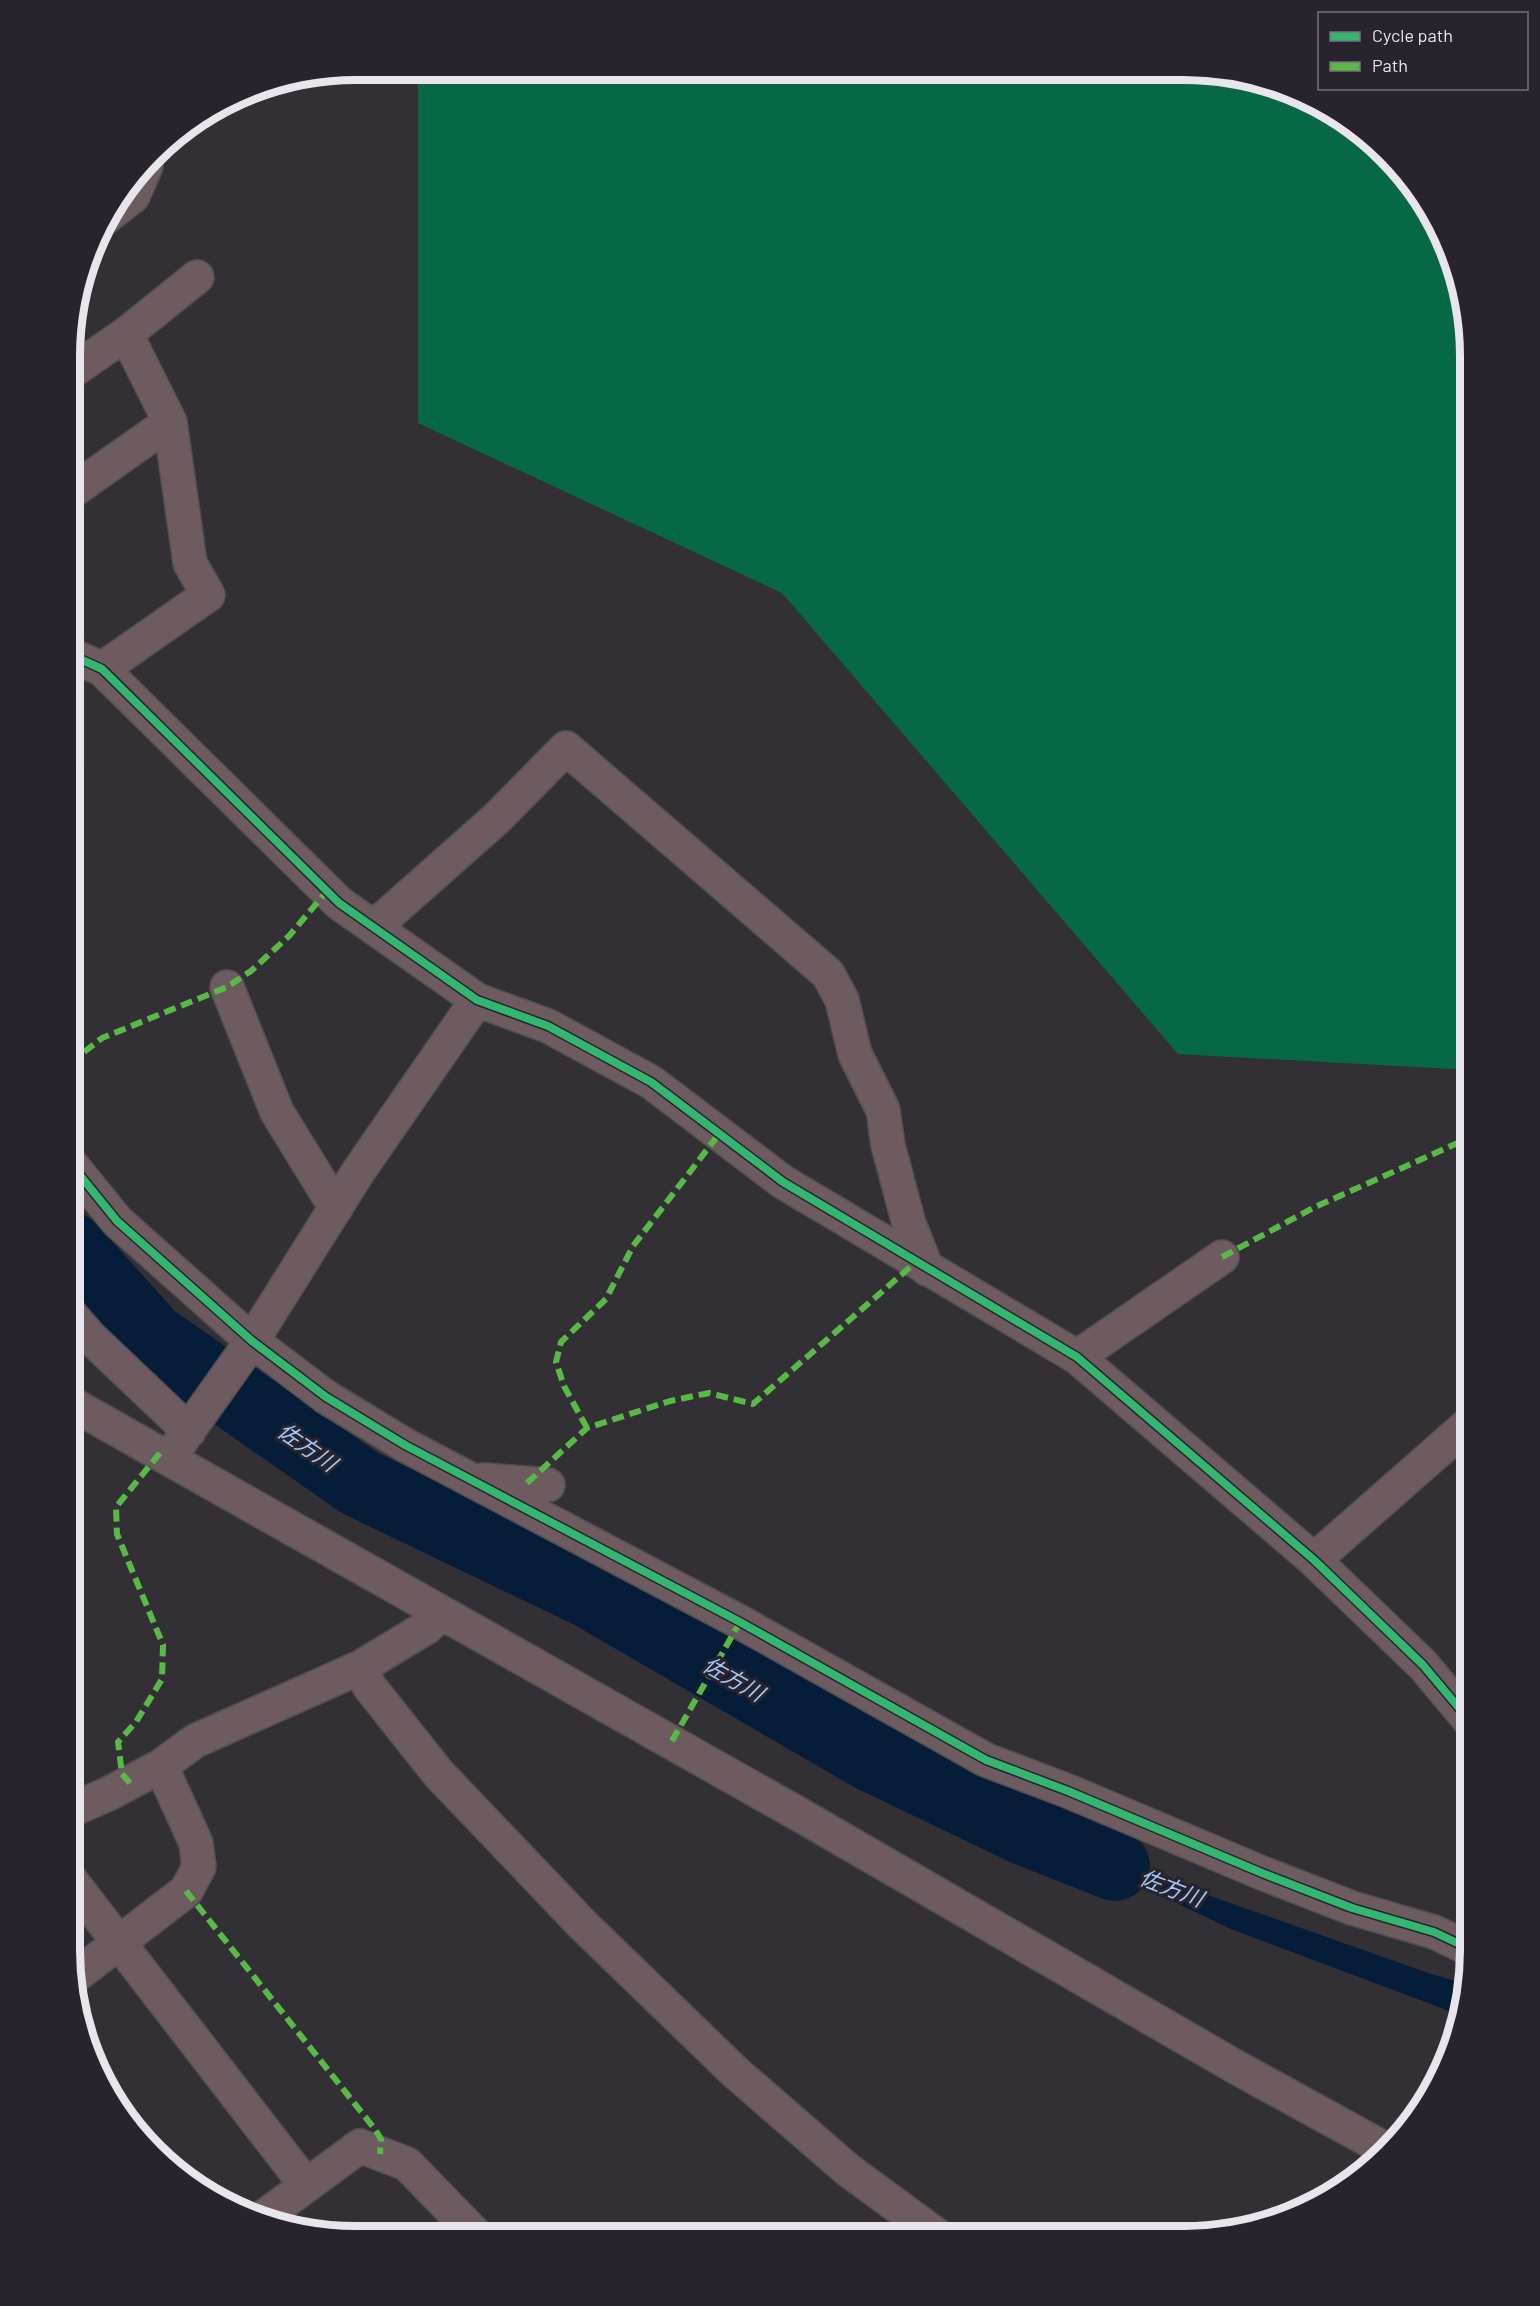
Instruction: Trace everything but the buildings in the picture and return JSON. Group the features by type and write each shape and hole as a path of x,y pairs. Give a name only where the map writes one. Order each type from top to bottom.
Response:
{"street":[{"path":"80,366 126,334 198,277"},
{"path":"102,669 208,595 190,563 170,422 126,334"},
{"path":"80,486 170,422"},
{"path":"80,659 102,669 339,903 477,1000 549,1026 651,1082 783,1182 1077,1357 1314,1560 1423,1665 1460,1709"},
{"path":"374,927 496,819 566,748 828,974 842,1000 855,1054 884,1110 888,1145 909,1224 927,1269"},
{"path":"227,987 277,1112 336,1208"},
{"path":"169,1458 252,1341 358,1172 477,1000"},
{"path":"80,1175 117,1221 252,1341 326,1397 405,1445 740,1622 986,1760 1068,1791 1332,1900 1434,1932 1460,1944"},
{"path":"1077,1357 1222,1257"},
{"path":"80,1325 191,1428"},
{"path":"80,1409 772,1798 1214,2055 1380,2146"},
{"path":"1314,1560 1460,1432"},
{"path":"469,1479 548,1485"},
{"path":"80,1806 160,1766 195,1741 361,1667 427,1628 441,1613"},
{"path":"361,1667 369,1686 438,1773 582,1924 735,2072 848,2170 924,2226"},
{"path":"80,1972 186,1891 199,1867 196,1843 160,1766"},
{"path":"80,1892 306,2185"},
{"path":"269,2213 360,2146 407,2164 467,2226"}],"green space":[{"path":"418,80 1202,80 1238,85 1273,94 1306,108 1338,126 1380,160 1414,202 1432,234 1446,267 1458,320 1460,338 1460,1069 1178,1054 782,593 418,423"}],"water":[{"path":"1024,1830 1431,1974 1458,1982 1453,2012 1231,1929"}],"waterway":[{"name":"佐方川","path":"80,1258 152,1338 360,1483 589,1593 872,1757 1024,1830 1115,1866"}],"marked path":[{"path":"80,1055 102,1038 227,987 251,971 289,936 327,891"},
{"path":"587,1428 564,1386 556,1362 561,1342 606,1299 633,1246 719,1134"},
{"path":"1222,1257 1315,1207 1460,1142"},
{"path":"527,1483 587,1428 670,1401 709,1393 753,1404 916,1262"},
{"path":"130,1783 122,1774 118,1742 136,1722 162,1679 163,1645 117,1534 116,1507 160,1453"},
{"path":"672,1741 740,1622"},
{"path":"186,1891 374,2128 381,2139 380,2154"}],"cycle path":[{"path":"80,659 102,669 339,903 477,1000 548,1026 651,1082 783,1182 1077,1357 1314,1560 1423,1665 1460,1709"},
{"path":"80,1175 117,1221 252,1341 326,1397 405,1445 740,1622 986,1760 1068,1791 1262,1873 1352,1908 1434,1932 1460,1944"}]}
